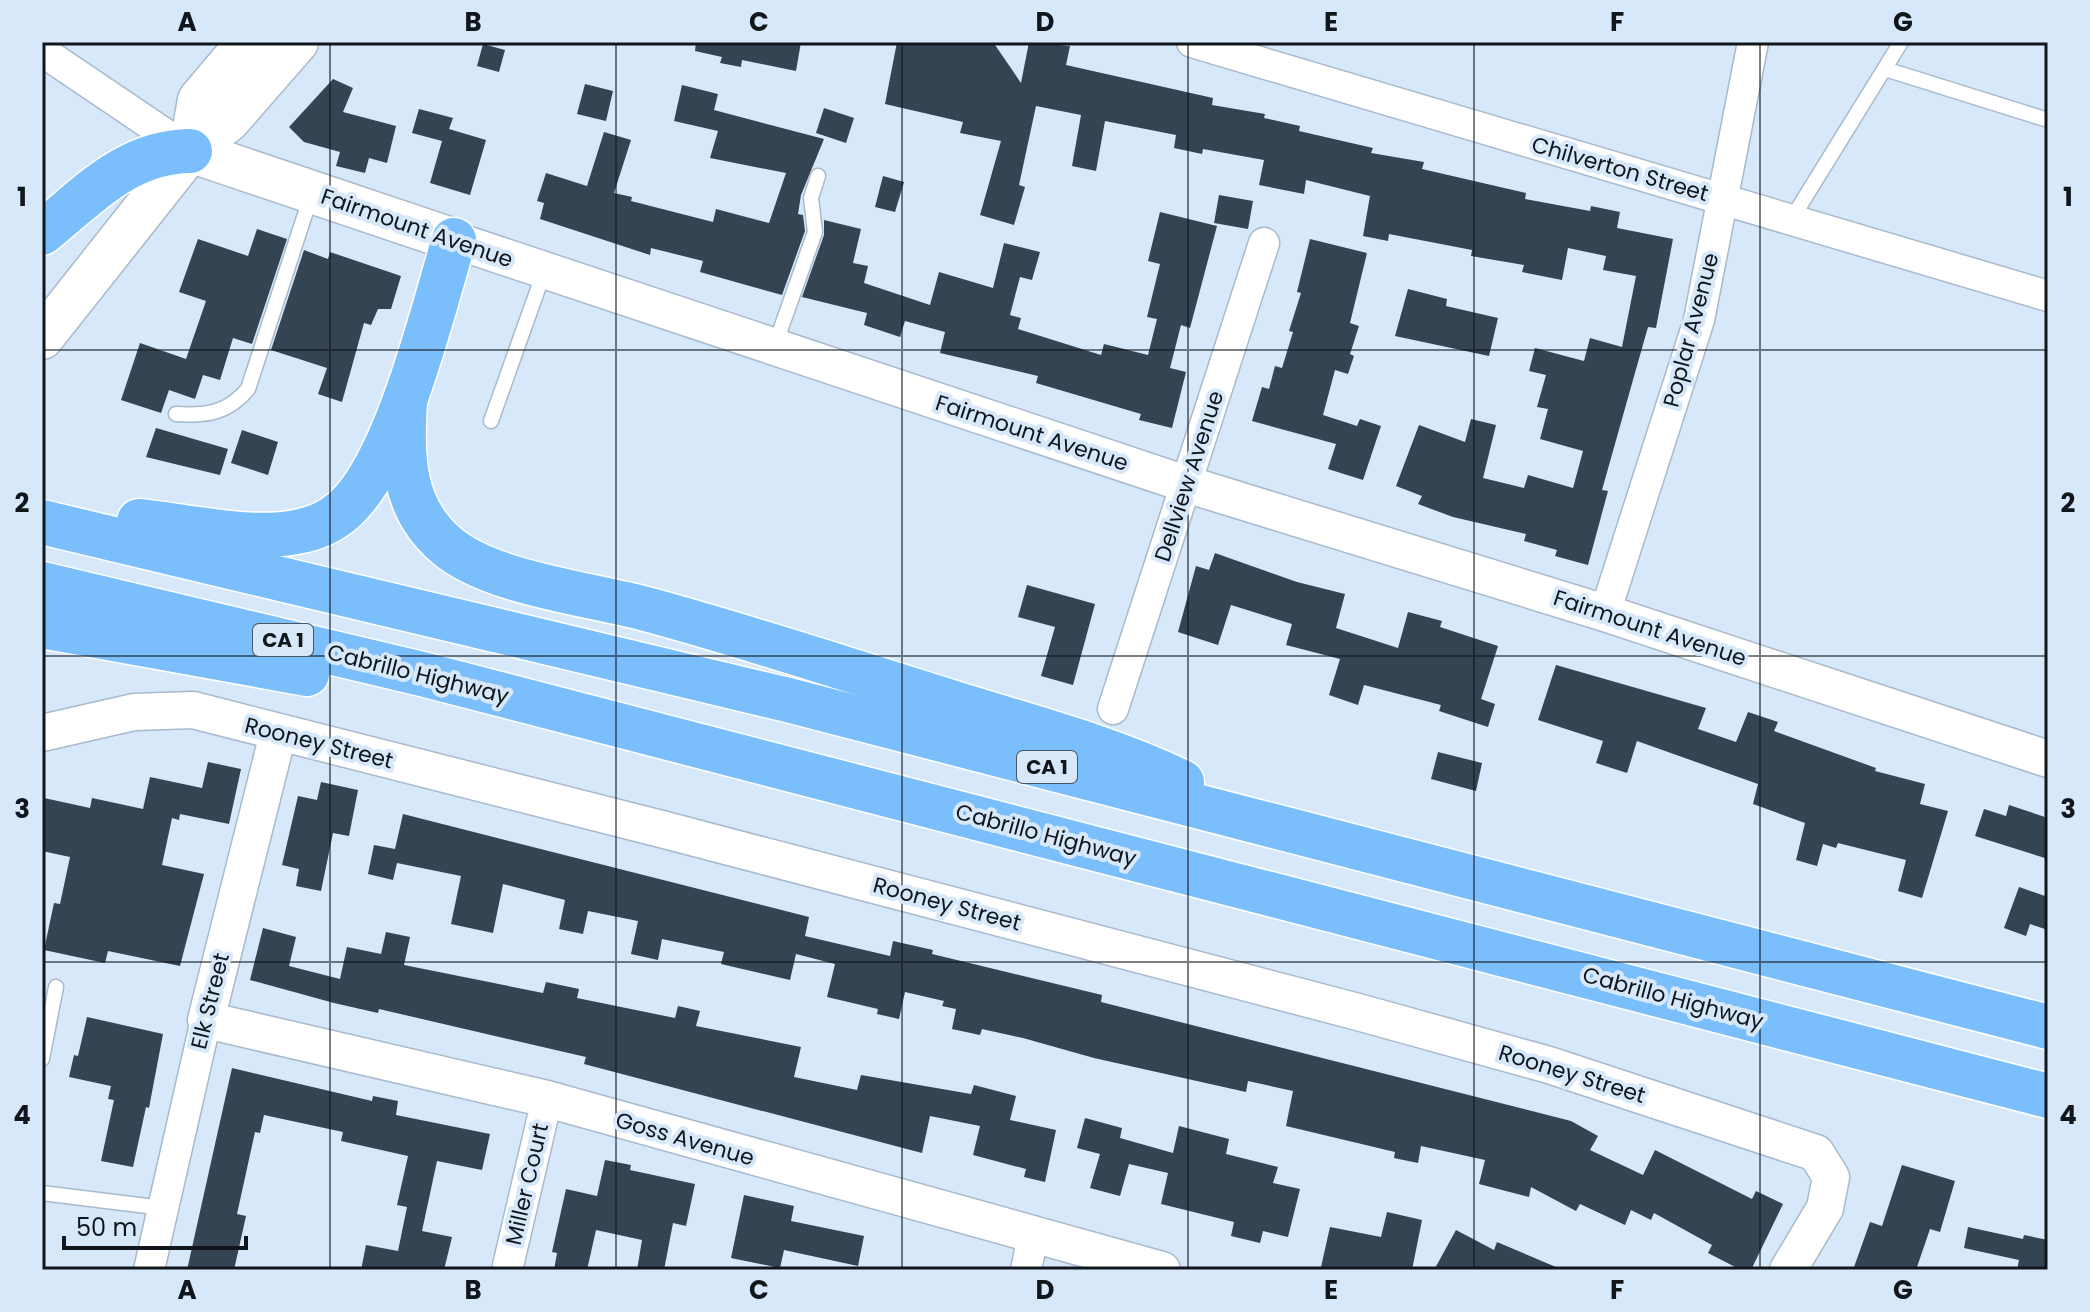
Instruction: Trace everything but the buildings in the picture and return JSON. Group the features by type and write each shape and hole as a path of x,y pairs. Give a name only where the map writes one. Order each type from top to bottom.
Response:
{"highway":[{"path":"42,233 127,164 163,151 190,151"},
{"path":"42,510 256,533 295,532 330,520 357,496 405,401 454,240"},
{"path":"405,401 403,463 412,499 443,543 471,563 699,624 1127,756 1278,827"},
{"name":"CA 1","path":"42,522 698,678 2048,1027"},
{"name":"Cabrillo Highway","path":"42,584 343,654 2048,1096"},
{"path":"42,626 336,680 522,701"},
{"path":"42,641 149,646"}],"main road":[{"path":"190,151 199,100 248,42"},
{"path":"42,338 190,151 229,120 297,42"},
{"name":"Fairmount Avenue","path":"190,151 454,240"}],"street":[{"name":"Chilverton Street","path":"1192,42 2048,296"},
{"name":"Poplar Avenue","path":"1605,613 1699,320 1725,200 1753,42"},
{"name":"Fairmount Avenue","path":"47,53 190,151"},
{"name":"Fairmount Avenue","path":"454,240 1186,484 1605,613 2048,759"},
{"name":"Dellview Avenue","path":"1113,709 1264,243"},
{"name":"Rooney Street","path":"42,733 120,715 193,710 278,734 695,837 1549,1065 1816,1153 1831,1177 1825,1208 1788,1270"},
{"name":"Elk Street","path":"149,1270 206,1020 278,734"},
{"name":"Goss Avenue","path":"206,1020 547,1099 1030,1253 1162,1270"},
{"name":"Miller Court","path":"507,1270 547,1099"}],"lane":[{"path":"1791,221 1901,42"},
{"path":"1885,69 2048,120"},
{"path":"774,348 815,232 811,198 818,176"},
{"path":"176,414 221,412 237,402 248,389 313,192"},
{"path":"491,421 544,272"},
{"path":"42,1059 56,987"},
{"path":"42,1193 163,1208"}]}
